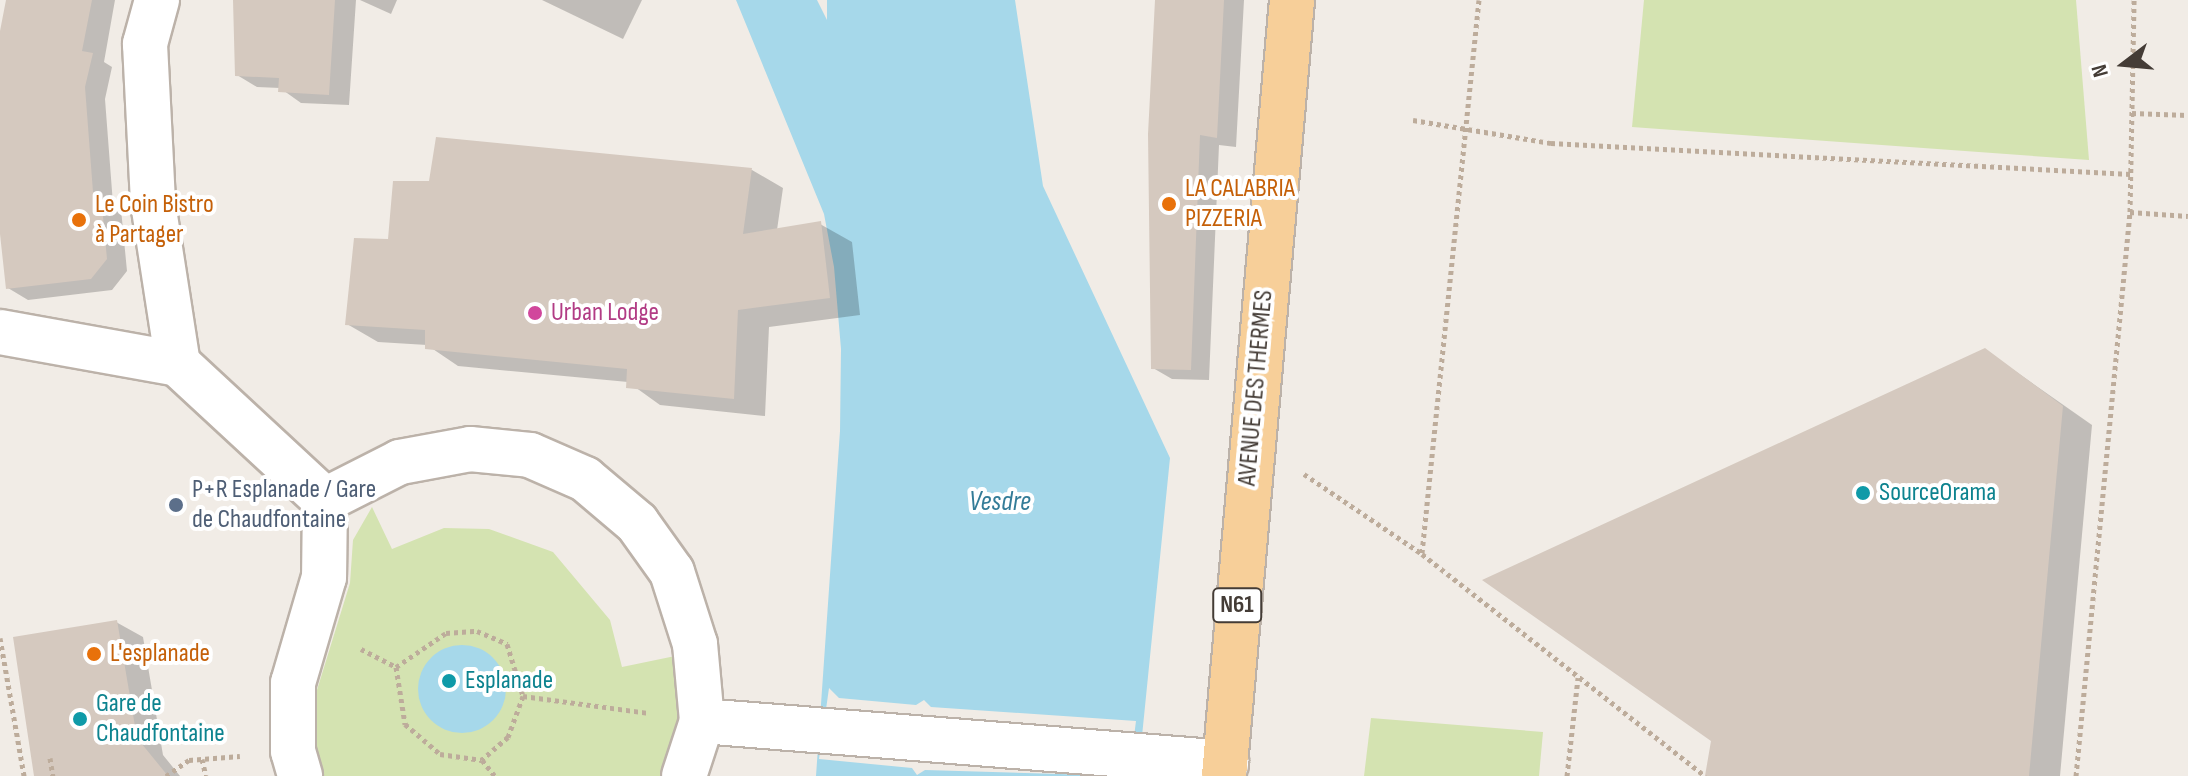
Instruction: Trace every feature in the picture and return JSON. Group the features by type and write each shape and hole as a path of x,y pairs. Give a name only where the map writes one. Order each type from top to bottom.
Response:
{"main road":[{"name":"AVENUE DES THERMES","path":"1225,769 1249,447 1292,0"}],"street":[{"path":"157,0 145,44 153,203 178,364"},
{"path":"0,332 178,364 325,500 324,577 293,683 296,763"},
{"path":"325,500 400,462 470,449 530,455 585,479 637,523 672,572 695,644 702,721 684,776"},
{"path":"702,721 1131,755 1225,769"}],"path":[{"path":"1422,554 1479,0"},
{"path":"2076,776 2130,212 2134,0"},
{"path":"2132,113 2188,115"},
{"path":"1413,120 1551,143 2130,174"},
{"path":"2130,212 2188,216"},
{"path":"1249,447 1329,486 1422,554 1705,776"},
{"path":"482,760 508,737 523,696 507,644 477,631 446,633 396,667 405,724 440,754 482,760 495,776"},
{"path":"0,638 24,776"},
{"path":"1567,776 1578,678"},
{"path":"523,696 702,721"},
{"path":"50,758 53,776"},
{"path":"202,759 206,776"},
{"path":"166,776 189,760 296,763"}],"green space":[{"path":"1644,0 2076,0 2089,160 1632,127"},
{"path":"372,507 392,549 444,528 489,529 553,552 610,620 622,667 680,655 683,698 665,776 321,776 309,726 313,703 350,583 353,540"},
{"path":"1371,718 1543,732 1539,776 1364,776"}],"water":[{"name":"Vesdre","path":"736,0 817,0 827,20 827,0 1015,0 1043,186 1170,458 1138,776 816,776 840,431 841,349 834,267 824,214"},
{"path":"453,645 471,645 487,652 499,664 506,680 506,698 499,714 487,726 471,733 453,733 437,726 425,714 418,698 418,680 425,664 437,652"}],"pier":[{"path":"829,688 839,698 916,705 924,700 931,707 1136,721 1129,776 925,770 917,775 912,768 819,759"}],"building":[{"path":"6,0 92,0 82,51 93,53 85,87 93,192 101,195 107,259 91,279 6,289 0,234 0,31"},
{"path":"233,0 335,0 329,95 278,92 279,78 235,76"},
{"path":"1155,0 1224,0 1217,138 1200,135 1191,370 1151,369 1148,134"},
{"path":"436,137 752,168 743,234 821,221 830,298 738,310 734,399 626,388 627,369 425,349 425,330 345,325 354,238 388,239 393,181 429,181"},
{"name":"SourceOrama","path":"1985,348 2063,406 2029,776 1705,776 1711,741 1482,580"},
{"name":"Gare de Chaudfontaine","path":"117,620 137,738 168,776 34,776 13,637"}],"place":[{"name":"LA CALABRIA PIZZERIA","path":"1169,204"},
{"name":"Le Coin Bistro à Partager","path":"79,220"},
{"name":"Urban Lodge","path":"535,313"},
{"name":"SourceOrama","path":"1863,493"},
{"name":"P+R Esplanade / Gare de Chaudfontaine","path":"176,505"},
{"name":"L'esplanade","path":"94,654"},
{"name":"Esplanade","path":"449,681"},
{"name":"Gare de Chaudfontaine","path":"80,719"}]}
